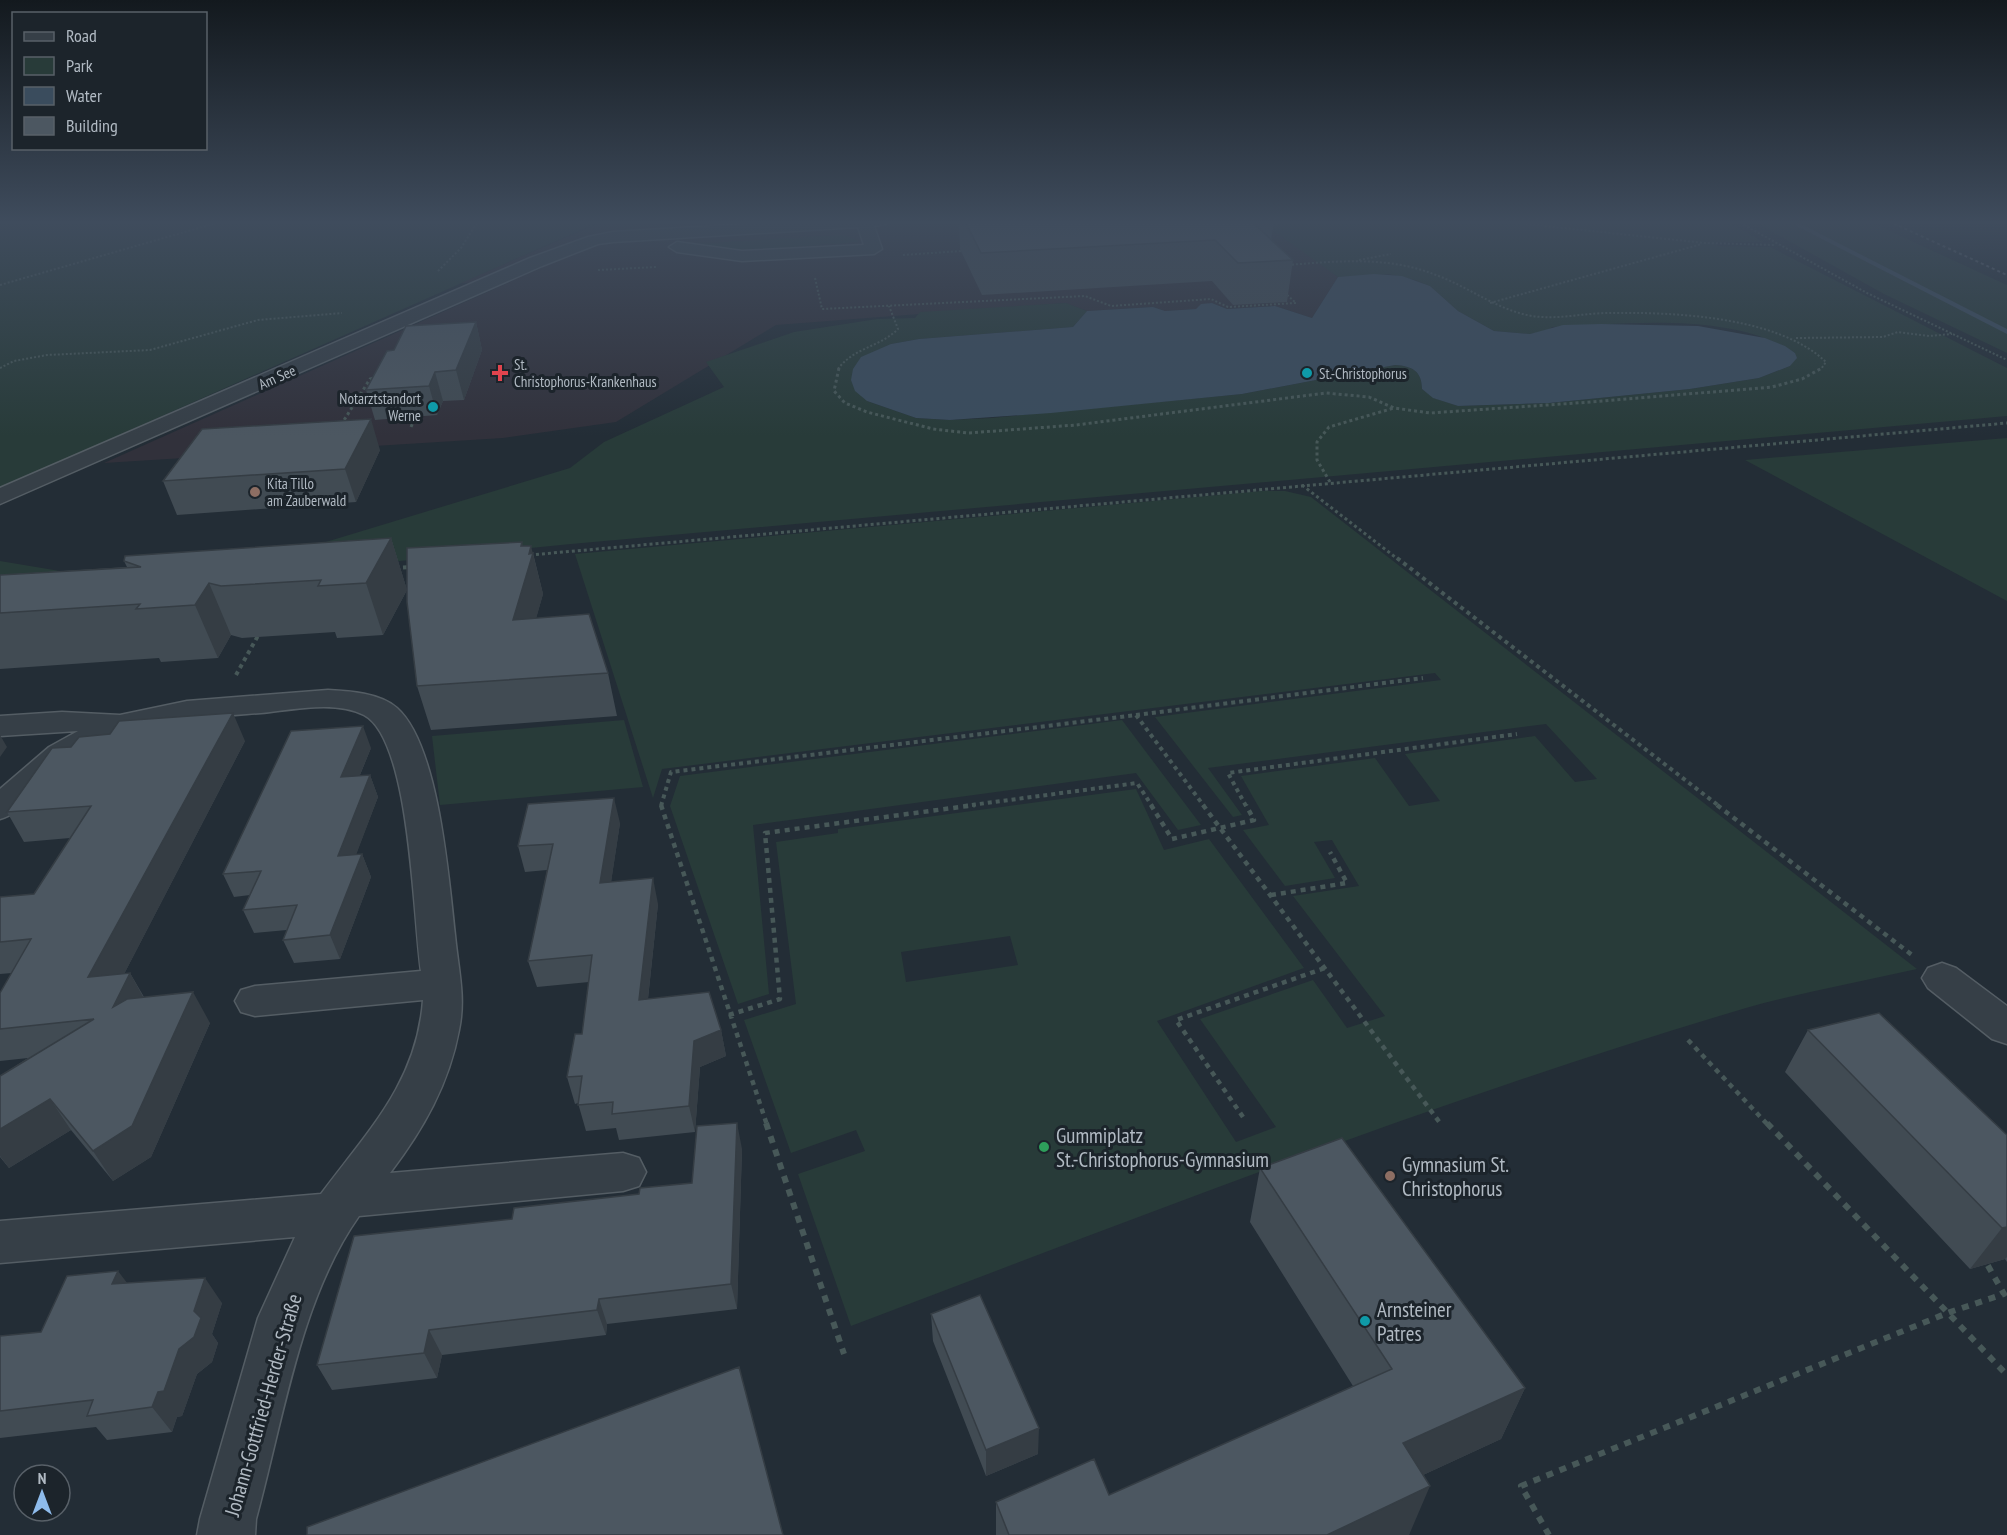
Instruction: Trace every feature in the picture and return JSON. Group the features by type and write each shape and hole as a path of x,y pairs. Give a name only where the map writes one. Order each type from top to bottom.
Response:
{"street":[{"name":"Am See","path":"0,497 470,293"},
{"name":"Johann-Gottfried-Herder-Straße","path":"0,808 26,779 56,755 89,736 121,723 159,713 327,700 364,705 388,717 400,732 409,758 432,886 443,997 435,1040 421,1088 396,1131 340,1205 287,1305 228,1519 226,1535"},
{"name":"Johann-Gottfried-Herder-Straße","path":"0,726 62,721 121,723"},
{"path":"1942,978 2007,1028"},
{"path":"255,1001 441,984"},
{"path":"0,1242 623,1172"}],"path":[{"path":"818,293 822,309 1084,296 1111,306 1210,299 1228,307 1296,303 1285,293"},
{"path":"889,306 898,329 890,339 856,352 846,360 838,369 834,391 845,403 867,412 933,429 968,433 1076,425 1326,393 1369,397 1394,408 1430,413 1772,387 1802,379 1820,370 1826,362 1820,351 1794,339 1747,326 1687,316 1607,313 1535,316 1490,303 1470,293"},
{"path":"1490,303 1527,293"},
{"path":"1866,293 2007,360"},
{"path":"0,368 36,357 136,352 177,345 210,332 248,322 350,312"},
{"path":"1794,339 1828,336 1883,338 1898,332 1929,336 1952,334"},
{"path":"337,432 370,379 384,378"},
{"path":"411,427 420,407"},
{"path":"1330,482 1317,459 1317,441 1329,427 1394,408"},
{"path":"526,555 1302,484 2007,423"},
{"path":"1302,484 1942,978"},
{"path":"383,570 419,566"},
{"path":"218,707 262,628"},
{"path":"844,1354 660,808 671,772 1424,678"},
{"path":"1136,715 1440,1123"},
{"path":"729,1015 780,999 765,833 1137,783 1172,839 1254,820 1228,773 1517,734"},
{"path":"1271,895 1347,883 1330,852"},
{"path":"1243,1117 1176,1020 1325,968"},
{"path":"1688,1040 1950,1312 2007,1375"},
{"path":"1549,1535 1521,1486 1950,1312 2004,1294 1987,1264"}],"shaded area":[{"path":"486,293 1328,293 1312,318 1275,306 1227,309 1212,303 1196,309 1165,311 1153,307 1087,311 1065,303 776,325 616,422 503,438 104,463"}],"green space":[{"path":"0,293 440,293 0,488"},
{"path":"1437,293 1859,293 2007,368 2007,416 571,544 150,586 0,586 0,561 90,576 306,548 570,468 604,442 724,387 706,362 794,332 877,319 915,318 920,312 1066,303 1087,311 1073,327 919,339 891,344 867,401 916,418 950,420 1242,394 1395,365 1415,371 1422,383 1422,389 1434,398 1458,406 1549,403 1690,389 1759,378 1790,366 1795,353 1769,340 1740,331 1709,326 1644,323 1552,327 1547,331 1530,334 1494,331 1458,311"},
{"path":"1882,293 2007,293 2007,353"},
{"path":"2007,438 2007,601 1745,460"},
{"path":"1262,491 1285,491 1311,497 1917,969 1746,1008 1520,1080 1184,1200 851,1326 798,1174 865,1151 856,1130 791,1153 744,1020 796,1004 776,842 838,833 838,829 1136,789 1164,850 1209,839 1304,968 1157,1021 1236,1142 1276,1127 1200,1019 1313,980 1347,1028 1385,1016 1293,896 1359,886 1332,840 1314,842 1335,878 1285,886 1243,830 1269,825 1241,776 1375,758 1409,806 1440,801 1405,754 1535,736 1575,782 1597,779 1546,724 1208,768 1242,815 1233,817 1155,717 1441,680 1435,673 662,769 653,798 575,554","holes":["1010,936 1018,965 906,982 901,952"]},
{"path":"624,720 643,787 440,805 432,736"},
{"path":"1122,720 1201,825 1178,830 1136,773 753,825 769,994 738,1004 670,806 680,776"}],"water":[{"path":"1328,293 1437,293 1458,311 1494,331 1530,334 1563,325 1601,324 1698,326 1765,338 1785,346 1795,353 1797,358 1790,366 1759,378 1690,389 1549,403 1458,406 1433,398 1422,389 1422,383 1415,371 1395,365 1242,394 1051,413 950,420 916,418 867,401 855,391 851,380 853,369 861,357 891,344 919,339 1073,327 1087,311 1153,307 1165,311 1196,309 1201,304 1212,303 1227,309 1275,306 1312,318"}],"building":[{"path":"476,322 456,370 435,372 429,386 366,390 387,351 394,350 406,326"},
{"path":"371,419 345,469 163,481 202,429"},
{"path":"391,538 366,583 318,586 321,580 221,586 209,583 195,605 136,609 140,604 0,613 0,575 141,567 124,561 125,556"},
{"path":"522,542 521,546 531,546 529,554 533,553 513,620 589,614 608,673 417,686 407,602 407,548"},
{"path":"233,713 88,977 130,973 113,1007 127,999 193,992 132,1126 93,1151 50,1099 0,1129 0,1076 94,1019 0,1029 0,993 31,939 0,942 0,897 34,894 91,806 7,812 52,748 71,747 79,737 110,734 119,721"},
{"path":"363,726 341,777 370,775 338,856 362,854 330,935 283,940 297,905 243,910 261,871 223,874 291,731"},
{"path":"614,798 600,883 653,878 639,1000 709,992 721,1030 694,1041 689,1106 612,1114 613,1102 578,1105 582,1076 567,1077 575,1034 582,1034 592,955 528,961 553,844 518,846 528,804"},
{"path":"1879,1013 2007,1135 2007,1227 2002,1228 1808,1030"},
{"path":"737,1123 731,1284 599,1299 597,1310 429,1330 424,1353 317,1365 354,1236 512,1219 514,1208 639,1194 640,1188 692,1183 697,1126"},
{"path":"1342,1138 1525,1388 1403,1443 1430,1486 1327,1535 1009,1535 996,1502 1094,1459 1109,1495 1392,1369 1260,1168"},
{"path":"118,1271 112,1284 205,1278 194,1311 201,1318 194,1337 179,1349 164,1391 158,1392 152,1407 87,1416 93,1400 0,1411 0,1336 41,1332 67,1276"},
{"path":"980,1295 1039,1428 986,1450 931,1314"},
{"path":"739,1367 783,1535 307,1535 307,1527"}],"waterway":[{"path":"1930,293 2007,332"}],"place":[{"name":"St. Christophorus-Krankenhaus","path":"500,373"},
{"name":"St.-Christophorus","path":"1307,373"},
{"name":"Notarztstandort Werne","path":"433,407"},
{"name":"Kita Tillo am Zauberwald","path":"255,492"},
{"name":"Gummiplatz St.-Christophorus-Gymnasium","path":"1044,1147"},
{"name":"Gymnasium St. Christophorus","path":"1390,1176"},
{"name":"Arnsteiner Patres","path":"1365,1321"}]}
